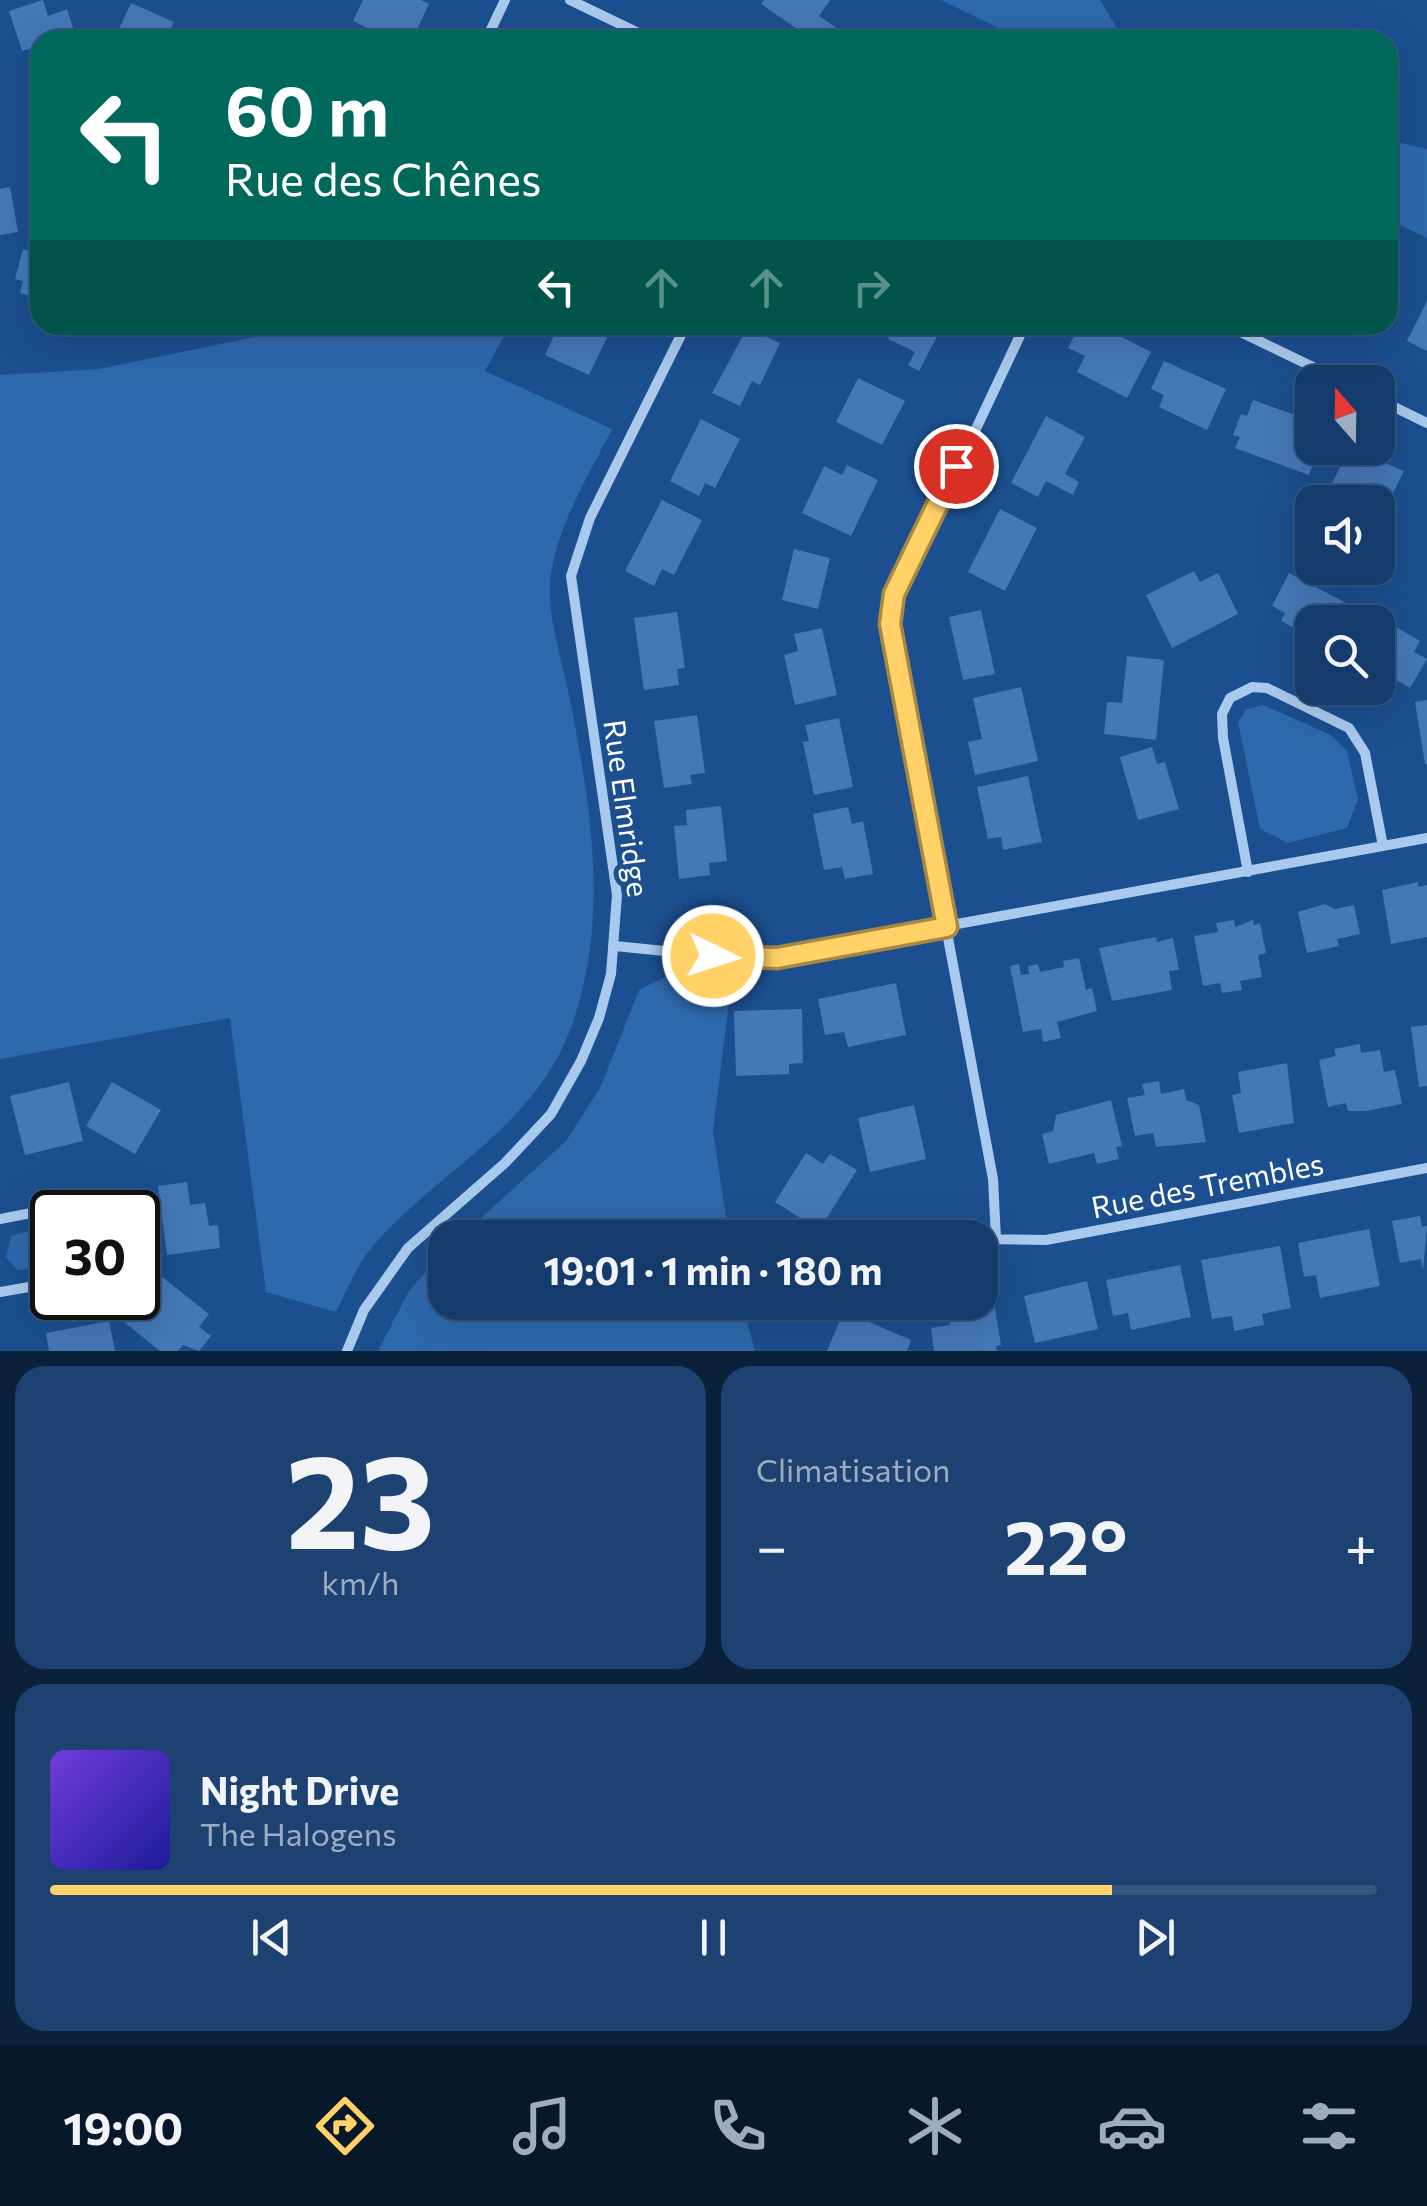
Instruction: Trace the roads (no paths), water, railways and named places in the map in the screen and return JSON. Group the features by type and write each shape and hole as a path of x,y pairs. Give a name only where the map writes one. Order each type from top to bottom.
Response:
{"street":[{"path":"491,30 505,0"},
{"path":"570,0 633,30"},
{"name":"Rue Elmridge","path":"347,1351 364,1310 399,1258 505,1163 551,1114 577,1071 599,1018 615,946 615,875 570,576 590,518 681,335"},
{"path":"995,1220 994,1189 891,609 1019,335"},
{"path":"1247,335 1309,365"},
{"path":"1395,407 1427,423"},
{"path":"1248,872 1222,724 1230,698 1252,687 1276,691 1356,734 1368,763 1383,846"},
{"path":"615,946 760,959 1427,838"},
{"name":"Rue des Trembles","path":"998,1239 1046,1240 1427,1168"},
{"path":"0,1218 30,1213"},
{"path":"0,1292 30,1287"}]}
